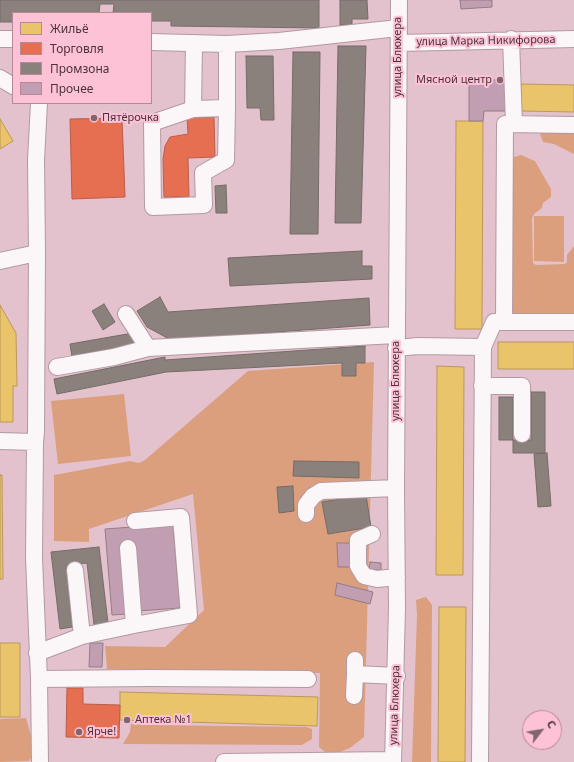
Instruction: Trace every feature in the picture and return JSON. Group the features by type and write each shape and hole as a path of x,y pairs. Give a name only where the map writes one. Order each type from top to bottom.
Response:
{"street":[{"name":"улица Блюхера","path":"393,761 397,577 396,341 399,0"},
{"name":"улица Марка Никифорова","path":"152,42 227,44 398,35 511,39 574,39"},
{"path":"0,39 12,39"},
{"path":"511,39 514,124"},
{"path":"193,108 194,43"},
{"path":"227,44 227,108 226,160 203,172 204,205 153,207 152,124 193,108 227,108"},
{"path":"0,78 12,85"},
{"path":"39,104 36,160 37,253 34,558 39,679 40,762"},
{"path":"504,322 505,124 574,125"},
{"path":"0,261 37,253"},
{"path":"126,314 148,348"},
{"path":"480,762 482,347 494,322 574,322"},
{"path":"57,367 114,357 148,348 396,341 418,346 482,347"},
{"path":"482,386 522,386 522,434"},
{"path":"0,441 34,442"},
{"path":"306,514 306,505 313,496 321,491 396,488"},
{"path":"38,653 82,636 189,615 181,517 134,521"},
{"path":"372,534 358,540 358,566 364,576 377,578 397,577"},
{"path":"128,548 134,625"},
{"path":"75,570 82,636"},
{"path":"354,696 355,667 396,676"},
{"path":"39,679 308,679"},
{"path":"224,762 393,761"}],"shaded area":[{"path":"547,130 574,131 574,154 554,144 543,142 540,134"},
{"path":"521,155 535,161 551,189 551,197 543,203 542,208 534,214 532,218 533,263 536,265 565,264 567,262 567,255 574,246 574,319 507,316 511,158"},
{"path":"534,216 564,216 564,262 534,261"},
{"path":"374,362 364,737 350,748 330,756 319,747 320,673 107,669 105,646 165,647 204,610 193,494 89,529 89,542 54,541 54,475 130,461 139,463 145,460 248,371"},
{"path":"124,394 131,456 58,464 51,401"},
{"path":"426,597 432,605 431,762 412,762 417,615 416,600"},
{"path":"26,718 35,751 29,761 0,762 0,719"},
{"path":"131,724 306,727 312,729 312,739 302,745 123,744 130,732"}],"building: Жильё":[{"path":"521,84 574,85 574,112 521,111"},
{"path":"0,119 13,141 0,149"},
{"path":"456,121 483,121 482,329 455,329"},
{"path":"0,305 16,333 17,386 13,386 13,422 0,422"},
{"path":"498,342 574,342 574,369 498,369"},
{"path":"437,366 464,367 463,575 436,575"},
{"path":"0,475 2,475 3,579 0,579"},
{"path":"439,607 466,607 465,762 438,762"},
{"path":"0,643 20,643 20,717 0,717"},
{"path":"120,692 318,697 317,726 120,720"}],"building: Торговля":[{"path":"187,117 214,117 215,157 188,158 189,197 164,197 163,159 165,146 170,137 188,134"},
{"path":"122,118 125,197 72,199 70,119"},
{"path":"67,688 83,688 83,704 120,705 119,738 66,737"}],"building: Промзона":[{"path":"0,0 319,0 319,28 171,26 171,21 152,21 152,12 113,12 114,4 100,4 99,12 12,12 12,22 0,22"},
{"path":"340,0 367,0 368,19 352,19 352,25 340,25"},
{"path":"338,46 366,46 361,223 335,223"},
{"path":"293,52 320,52 318,234 290,234"},
{"path":"246,56 273,56 274,120 261,120 260,108 247,108"},
{"path":"226,185 227,213 216,213 215,186"},
{"path":"362,251 362,266 372,266 372,279 230,286 228,258"},
{"path":"160,297 168,312 369,298 370,325 171,340 147,327 137,311"},
{"path":"104,304 115,322 103,330 92,311"},
{"path":"133,333 135,347 72,357 70,344"},
{"path":"365,346 365,363 356,363 356,376 342,376 342,363 166,372 57,394 54,379 165,357 165,360"},
{"path":"531,392 545,392 545,453 513,453 513,440 531,440"},
{"path":"499,397 513,397 513,440 499,440"},
{"path":"547,453 551,506 538,507 534,454"},
{"path":"294,461 359,462 359,478 293,476"},
{"path":"293,486 294,511 279,513 277,487"},
{"path":"366,495 371,527 328,534 322,502"},
{"path":"99,547 108,623 94,625 87,563 66,565 72,627 60,629 51,552"}],"building: Прочее":[{"path":"460,0 492,0 492,7 461,9"},
{"path":"469,80 509,80 509,111 484,111 483,121 469,121"},
{"path":"173,524 180,608 138,611 133,542 121,543 127,614 112,615 105,529"},
{"path":"337,543 351,543 351,567 338,567"},
{"path":"370,562 381,563 381,570 369,570"},
{"path":"337,583 373,592 370,604 335,595"},
{"path":"90,643 103,643 102,667 89,667"}],"place":[{"name":"Мясной центр","path":"500,80"},
{"name":"Пятёрочка","path":"94,118"},
{"name":"Аптека №1","path":"127,720"},
{"name":"Ярче!","path":"79,732"}]}
